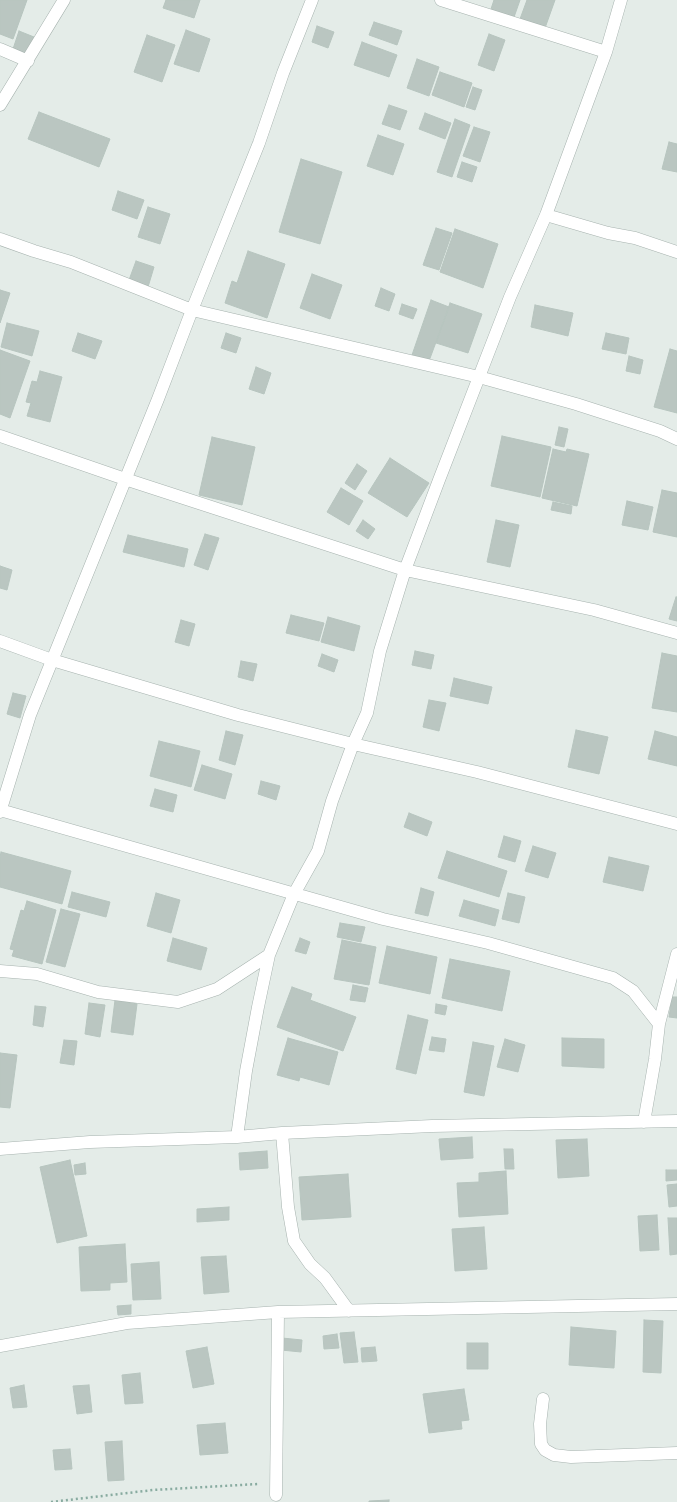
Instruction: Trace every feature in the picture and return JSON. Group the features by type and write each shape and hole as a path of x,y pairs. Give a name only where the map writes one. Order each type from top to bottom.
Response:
{"street":[{"path":"0,105 64,0"},
{"path":"312,0 283,73 259,143 158,399 30,715 0,810 383,919 488,943 613,978 633,991 659,1024"},
{"path":"441,0 606,52"},
{"path":"237,1137 246,1071 269,955 294,894 318,851 332,801 367,713 380,651 405,570 510,297 546,215 606,52 621,0"},
{"path":"0,49 28,61"},
{"path":"546,215 596,230 635,238 677,252"},
{"path":"0,239 71,262 192,310 479,377 576,404 660,430 677,439"},
{"path":"0,436 125,479 405,570 594,610 677,633"},
{"path":"0,641 52,660 238,715 354,744 477,772 677,824"},
{"path":"644,1122 656,1059 659,1024 677,954"},
{"path":"0,971 37,974 98,992 178,1002 217,989 269,955"},
{"path":"0,1149 90,1142 237,1137 282,1133 432,1126 677,1121"},
{"path":"282,1133 288,1207 294,1241 310,1264 325,1278 349,1311"},
{"path":"0,1346 127,1324 278,1312 677,1304"},
{"path":"276,1495 278,1312"},
{"path":"543,1399 540,1424 541,1444 545,1450 554,1455 571,1457 677,1452"}],"path":[{"path":"51,1502 153,1490 263,1484 276,1495"}],"building":[{"path":"0,0 27,0 13,39 0,34"},
{"path":"166,0 200,0 194,18 163,8"},
{"path":"494,0 520,0 513,20 490,12"},
{"path":"527,0 555,0 545,28 520,19"},
{"path":"374,22 402,31 397,45 369,35"},
{"path":"317,26 334,32 328,48 312,42"},
{"path":"186,30 210,39 199,72 174,64"},
{"path":"19,31 34,37 28,54 13,49"},
{"path":"489,34 505,40 494,71 478,65"},
{"path":"147,35 175,45 162,82 134,72"},
{"path":"362,42 397,55 389,77 354,65"},
{"path":"417,59 439,67 429,96 407,88"},
{"path":"440,72 472,83 464,107 432,95"},
{"path":"473,87 482,90 475,110 466,107"},
{"path":"389,105 407,111 400,130 382,124"},
{"path":"39,112 110,139 99,167 28,139"},
{"path":"425,113 451,123 445,139 419,129"},
{"path":"455,119 470,125 452,177 437,172"},
{"path":"474,127 490,132 480,162 463,156"},
{"path":"378,135 404,144 393,175 367,166"},
{"path":"669,142 677,144 677,172 662,169"},
{"path":"301,159 342,172 320,244 279,232"},
{"path":"462,162 477,167 472,182 457,177"},
{"path":"118,191 144,200 137,219 112,210"},
{"path":"148,207 170,214 160,244 138,237"},
{"path":"436,228 452,233 439,270 423,265"},
{"path":"455,229 498,244 483,288 440,272"},
{"path":"248,251 285,264 267,318 225,303 232,281 237,283"},
{"path":"136,261 154,267 148,287 129,280"},
{"path":"312,274 342,285 330,319 300,308"},
{"path":"381,288 395,294 389,311 375,306"},
{"path":"0,290 10,293 0,323"},
{"path":"431,300 449,307 429,361 412,355"},
{"path":"450,303 482,314 468,353 436,343"},
{"path":"402,304 417,309 413,319 399,314"},
{"path":"535,305 573,313 568,336 531,327"},
{"path":"7,323 39,331 32,356 1,347"},
{"path":"78,333 102,341 95,359 72,351"},
{"path":"226,333 241,338 236,353 221,348"},
{"path":"606,333 629,338 626,354 602,349"},
{"path":"670,349 677,351 677,413 654,407"},
{"path":"0,350 30,361 10,418 0,414"},
{"path":"629,356 643,360 640,374 626,371"},
{"path":"256,367 271,373 264,394 249,389"},
{"path":"40,371 62,377 50,422 27,416 31,403 26,402 32,381 37,382"},
{"path":"559,427 568,429 564,447 555,445"},
{"path":"502,436 551,447 540,497 491,486"},
{"path":"212,437 255,447 242,505 199,495"},
{"path":"553,449 566,452 567,449 589,454 577,506 542,498"},
{"path":"390,458 429,483 407,517 368,493"},
{"path":"357,464 367,471 355,490 345,483"},
{"path":"341,488 363,501 349,525 327,512"},
{"path":"662,490 677,493 677,537 653,532"},
{"path":"627,501 653,507 648,530 622,525"},
{"path":"553,502 572,506 571,514 551,510"},
{"path":"363,520 375,529 368,539 356,531"},
{"path":"496,520 519,525 510,567 487,562"},
{"path":"205,534 219,538 208,570 194,565"},
{"path":"128,535 188,549 184,567 123,552"},
{"path":"0,566 12,570 7,590 0,588"},
{"path":"677,597 677,621 669,619"},
{"path":"291,615 324,623 319,641 286,633"},
{"path":"328,617 360,626 354,651 321,642"},
{"path":"181,620 195,624 189,646 175,642"},
{"path":"415,651 434,655 431,669 412,665"},
{"path":"662,653 677,656 677,712 652,708"},
{"path":"322,654 338,660 334,672 318,666"},
{"path":"241,661 257,664 253,681 238,677"},
{"path":"454,678 492,687 488,704 450,696"},
{"path":"13,693 26,696 20,718 7,714"},
{"path":"429,700 446,703 439,731 423,727"},
{"path":"576,730 608,737 599,774 568,767"},
{"path":"226,731 243,735 235,765 219,760"},
{"path":"655,731 677,737 677,766 648,759"},
{"path":"159,741 200,751 191,787 150,776"},
{"path":"202,765 232,774 225,799 194,790"},
{"path":"261,781 280,786 276,800 258,794"},
{"path":"155,789 177,795 173,812 150,806"},
{"path":"409,813 432,822 427,836 404,827"},
{"path":"504,836 521,841 515,862 498,857"},
{"path":"533,846 556,853 548,878 525,871"},
{"path":"447,851 507,871 499,897 438,878"},
{"path":"1,852 71,871 62,904 0,887"},
{"path":"609,857 649,866 643,891 603,882"},
{"path":"421,888 434,892 428,916 415,913"},
{"path":"72,892 110,902 106,917 68,907"},
{"path":"156,893 180,900 171,933 147,926"},
{"path":"508,893 525,897 519,923 502,919"},
{"path":"464,900 499,910 495,926 459,916"},
{"path":"27,901 56,910 42,964 12,956 14,950 10,949 21,910 24,911"},
{"path":"61,909 80,914 65,967 46,962"},
{"path":"340,923 365,927 361,942 337,937"},
{"path":"173,938 207,948 201,970 167,961"},
{"path":"300,938 310,942 306,954 295,951"},
{"path":"342,940 376,947 369,985 334,979"},
{"path":"387,946 437,957 430,994 379,983"},
{"path":"450,959 510,971 502,1011 442,998"},
{"path":"353,985 368,988 365,1002 350,1000"},
{"path":"292,987 312,994 310,1000 356,1017 343,1051 277,1027"},
{"path":"672,997 677,997 677,1018 669,1017"},
{"path":"115,1000 137,1004 133,1035 111,1032"},
{"path":"89,1003 105,1005 100,1037 85,1034"},
{"path":"436,1004 447,1006 445,1015 435,1013"},
{"path":"35,1006 46,1007 43,1027 33,1025"},
{"path":"408,1015 428,1020 416,1074 396,1069"},
{"path":"432,1037 446,1039 444,1052 429,1050"},
{"path":"288,1038 338,1052 329,1085 300,1077 299,1081 277,1075"},
{"path":"562,1038 604,1039 604,1068 562,1066"},
{"path":"505,1039 525,1045 518,1072 497,1067"},
{"path":"64,1040 77,1041 74,1065 60,1063"},
{"path":"473,1042 494,1046 484,1096 464,1092"},
{"path":"0,1053 17,1055 10,1108 0,1107"},
{"path":"472,1137 473,1158 441,1160 439,1139"},
{"path":"587,1139 589,1176 558,1178 556,1140"},
{"path":"504,1149 513,1149 514,1169 505,1169"},
{"path":"267,1151 268,1168 240,1170 239,1153"},
{"path":"70,1160 87,1236 57,1243 40,1167"},
{"path":"85,1163 86,1174 75,1175 74,1165"},
{"path":"666,1170 677,1170 677,1180 666,1181"},
{"path":"506,1171 508,1214 459,1217 457,1183 479,1182 479,1173"},
{"path":"348,1174 351,1217 302,1220 299,1177"},
{"path":"677,1184 677,1206 669,1207 667,1185"},
{"path":"229,1207 229,1220 197,1222 197,1209"},
{"path":"657,1215 659,1250 640,1251 638,1216"},
{"path":"668,1218 677,1218 677,1254 670,1255"},
{"path":"484,1227 487,1269 455,1271 452,1229"},
{"path":"125,1244 127,1282 110,1283 110,1290 81,1291 79,1247"},
{"path":"226,1256 229,1292 204,1294 201,1257"},
{"path":"159,1262 161,1299 133,1300 131,1264"},
{"path":"131,1305 131,1314 118,1315 117,1306"},
{"path":"644,1320 663,1321 661,1373 643,1372"},
{"path":"571,1327 616,1331 614,1368 569,1365"},
{"path":"354,1332 358,1362 344,1363 340,1333"},
{"path":"337,1334 339,1348 324,1349 323,1336"},
{"path":"282,1338 302,1340 301,1352 281,1350"},
{"path":"467,1343 488,1343 488,1369 467,1369"},
{"path":"207,1347 214,1384 193,1388 186,1351"},
{"path":"375,1347 377,1361 362,1362 361,1348"},
{"path":"140,1373 143,1403 125,1404 122,1375"},
{"path":"24,1385 27,1407 13,1408 10,1388"},
{"path":"89,1385 92,1412 77,1414 73,1386"},
{"path":"464,1389 469,1420 461,1421 462,1429 429,1433 423,1394"},
{"path":"225,1423 228,1453 200,1455 197,1425"},
{"path":"122,1441 124,1480 108,1481 105,1442"},
{"path":"70,1449 72,1469 55,1470 53,1450"},
{"path":"389,1500 389,1502 369,1502 369,1501"}]}
